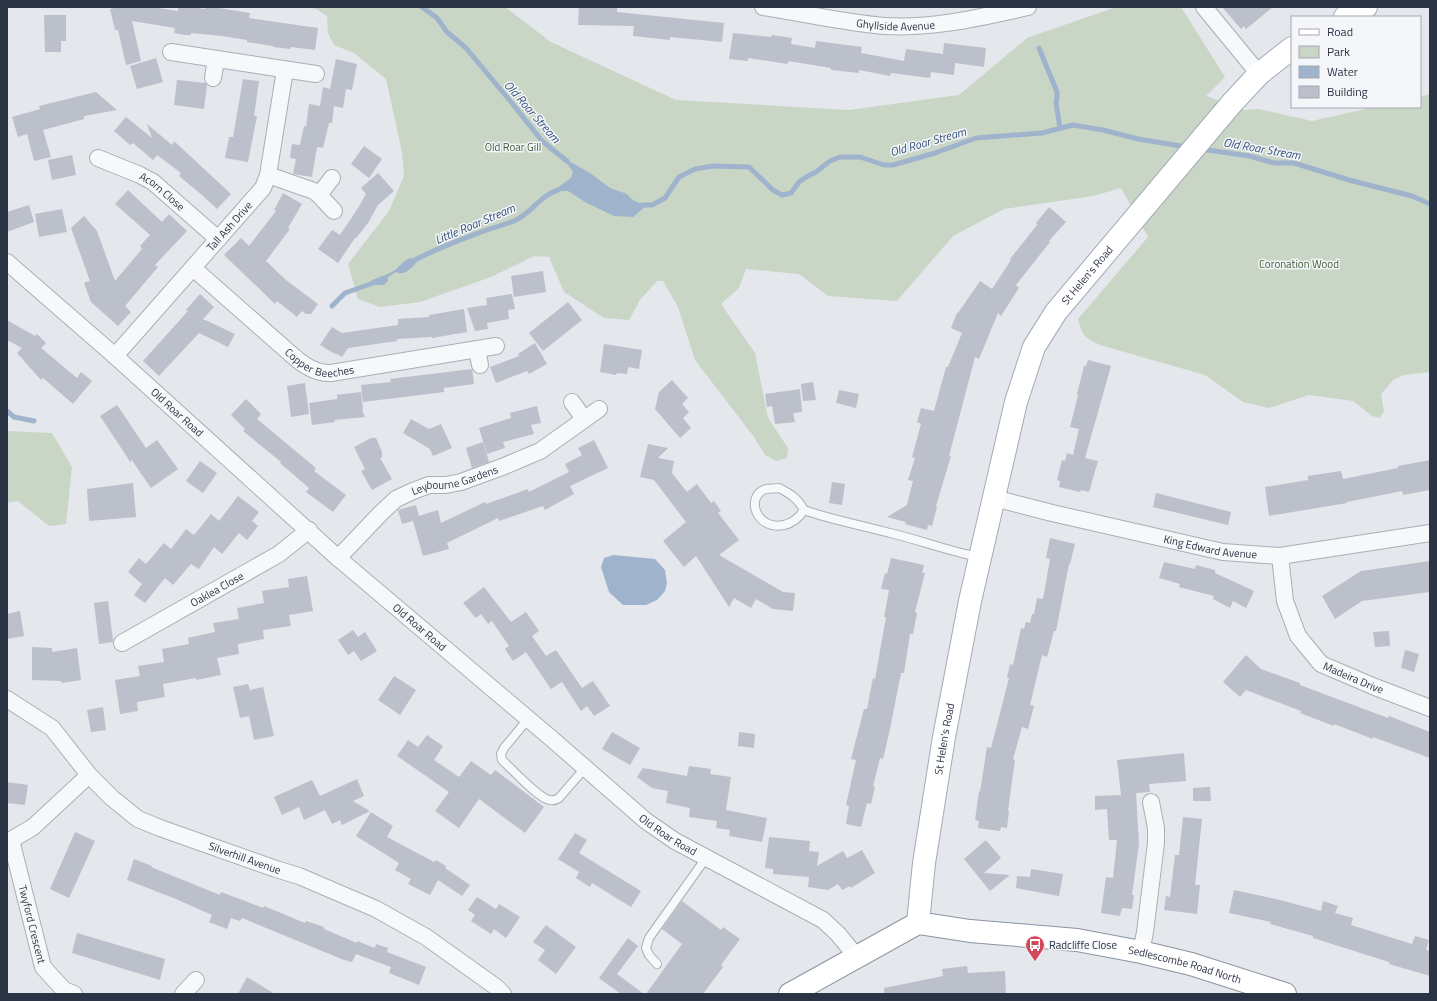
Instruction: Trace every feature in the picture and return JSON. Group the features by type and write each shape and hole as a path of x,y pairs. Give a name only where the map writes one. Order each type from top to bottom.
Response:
{"main road":[{"path":"1347,16 1366,7"},
{"name":"St Helen's Road","path":"918,923 924,863 944,737 970,600 1016,402 1034,347 1056,312 1232,103 1259,74 1291,49"},
{"path":"790,994 856,956 918,923"},
{"name":"Sedlescombe Road North","path":"918,923 970,931 1077,940 1141,952 1191,964 1285,994"}],"street":[{"name":"Ghyllside Avenue","path":"772,8 887,26 928,25 970,19 1028,7"},
{"path":"1204,7 1259,74"},
{"path":"171,52 316,74"},
{"path":"212,78 216,59"},
{"name":"Tall Ash Drive","path":"115,356 263,188 268,175 284,70"},
{"name":"Acorn Close","path":"98,158 140,175 153,182 218,239"},
{"path":"268,175 305,187 319,195 334,211"},
{"path":"319,195 332,178"},
{"name":"Old Roar Road","path":"7,262 115,356 309,530 338,558 646,821 675,842 823,920 838,934 856,956"},
{"name":"Copper Beeches","path":"193,268 292,355 307,367 318,372 331,373 478,358 496,346"},
{"path":"572,402 584,419"},
{"name":"Leybourne Gardens","path":"338,558 396,499 428,485 446,485 462,482 540,451 599,408"},
{"name":"King Edward Avenue","path":"994,498 1052,514 1223,552 1280,556 1430,533"},
{"name":"Oaklea Close","path":"122,643 279,554 309,530"},
{"name":"Madeira Drive","path":"1280,556 1285,601 1298,636 1321,664 1430,708"},
{"name":"Silverhill Avenue","path":"7,698 52,728 89,775 112,798 138,819 299,876 376,909 426,938 496,987 503,994"},
{"path":"9,840 33,827 89,775"},
{"path":"1141,952 1156,843 1156,828 1151,802"},
{"name":"Twyford Crescent","path":"9,840 43,967 64,990 74,994"},
{"path":"183,994 196,980"}],"lane":[{"path":"804,510 800,517 789,524 774,526 761,520 755,510 755,499 759,493 766,489 779,488 790,493 799,502 804,510 820,516 891,533 962,554 980,557"},
{"path":"528,719 504,748 501,754 502,760 538,794 549,800 559,798 585,768"},
{"path":"658,964 649,955 646,948 649,938 706,858"}],"green space":[{"name":"Old Roar Gill","path":"308,7 505,7 551,42 676,100 849,110 959,95 1027,38 1116,7 1181,7 1225,77 1206,96 1245,110 1259,109 1312,121 1370,108 1421,108 1421,97 1430,94 1430,372 1404,375 1393,380 1381,394 1384,411 1380,418 1372,416 1353,401 1309,395 1269,408 1243,402 1205,375 1100,345 1091,340 1085,336 1081,330 1078,319 1148,237 1121,188 1093,196 1004,209 953,236 897,301 828,296 799,274 746,269 739,288 721,304 755,353 768,418 788,448 787,458 776,461 765,455 754,437 695,360 678,307 663,281 657,281 640,300 629,320 604,318 564,292 549,257 534,256 491,277 420,302 380,307 358,299 348,264 389,211 404,176 402,152 386,79 354,53 334,45 328,33 327,16 316,9"},
{"path":"7,431 52,433 72,467 66,524 49,526 18,501 7,503"}],"water":[{"path":"562,157 590,173 610,188 627,194 633,200 647,205 633,217 614,216 585,202 568,191 553,191 571,178 573,172"},
{"path":"410,258 419,260 406,272 396,272 388,277 388,281 384,285 371,283 372,280 392,272"},
{"path":"613,555 655,559 665,570 667,583 665,591 657,600 646,605 623,605 609,592 601,567 604,558"}],"building":[{"path":"119,7 151,7 178,11 178,7 205,9 205,7 213,7 250,13 249,18 318,28 315,50 291,47 290,49 273,47 247,42 247,40 222,36 191,33 191,35 185,35 174,33 175,28 132,21 141,61 126,65 118,30 115,30 110,9"},
{"path":"579,7 617,7 617,12 724,23 722,42 670,37 670,40 633,36 634,26 578,25"},
{"path":"1222,7 1273,7 1246,29 1244,26 1241,29"},
{"path":"44,15 66,15 66,41 61,41 61,52 45,52"},
{"path":"733,33 771,37 772,35 792,38 791,44 815,48 816,41 862,47 861,53 904,61 906,49 943,54 944,43 986,48 984,67 955,63 954,75 931,72 930,78 891,73 890,76 859,70 859,73 831,70 831,68 788,61 788,64 748,58 748,61 729,59"},
{"path":"156,58 163,82 137,89 130,66"},
{"path":"336,59 357,64 352,90 346,89 343,108 334,106 332,123 329,123 323,148 317,147 312,177 293,174 296,159 290,158 292,144 300,145 304,126 306,127 309,104 320,106 323,87 330,89"},
{"path":"243,79 259,81 254,116 257,116 248,162 225,158 229,137 233,137"},
{"path":"177,80 206,83 204,109 174,105"},
{"path":"96,92 117,110 84,116 84,119 43,130 51,157 34,161 27,134 18,137 12,117 40,109 39,106"},
{"path":"126,117 152,138 147,124 172,145 174,141 231,194 217,209 179,176 181,173 157,155 153,160 133,143 130,145 114,131"},
{"path":"364,146 382,159 369,178 351,164"},
{"path":"72,155 76,175 52,180 48,160"},
{"path":"378,173 394,191 378,205 368,223 355,238 338,263 318,249 332,230 340,235 366,194 361,188"},
{"path":"128,190 162,222 169,214 187,231 155,265 158,267 125,306 131,312 118,326 91,302 84,283 90,281 71,228 84,216 97,231 115,281 142,249 140,246 150,235 115,204"},
{"path":"283,193 302,204 288,228 290,229 266,261 286,280 318,304 311,314 306,314 302,311 297,317 277,301 275,304 224,255 241,238 249,246 276,211 274,210"},
{"path":"29,205 34,222 7,232 7,212"},
{"path":"1049,207 1066,222 1049,241 1050,242 1016,285 1019,288 1001,316 998,313 979,359 975,357 932,526 928,525 927,530 887,517 907,505 913,481 908,480 915,458 912,457 921,424 917,422 921,408 934,411 946,367 948,367 962,333 951,328 957,313 980,281 992,289 1011,260 1010,259 1037,225 1036,223"},
{"path":"62,209 67,232 39,237 35,214"},
{"path":"543,271 546,292 514,297 511,276"},
{"path":"200,294 214,307 203,319 235,334 228,347 199,333 159,376 143,361 188,311 186,310"},
{"path":"512,294 515,309 508,310 509,319 487,323 488,329 475,331 467,308 487,305 486,298"},
{"path":"568,302 582,320 543,351 529,333"},
{"path":"464,309 467,332 432,338 397,339 397,341 348,348 342,357 320,345 332,327 342,333 398,325 398,319 429,317 429,315"},
{"path":"7,320 35,336 37,334 46,343 41,348 77,378 81,372 92,381 73,404 43,378 41,380 17,353 22,348 7,340"},
{"path":"535,343 547,364 529,374 527,371 496,383 490,367 519,356 518,354"},
{"path":"604,344 642,350 639,369 628,367 627,374 617,373 616,375 600,372"},
{"path":"1088,360 1111,366 1085,458 1098,461 1089,492 1081,490 1080,492 1059,487 1060,481 1057,480 1062,460 1065,461 1067,453 1073,455 1079,429 1070,427 1084,366 1086,366"},
{"path":"472,369 474,384 444,388 444,392 363,402 361,385 391,382 390,379"},
{"path":"672,380 688,398 682,404 689,412 683,418 691,428 680,438 655,409 659,392"},
{"path":"813,382 816,400 803,401 801,384"},
{"path":"305,383 309,414 291,417 287,386"},
{"path":"800,389 802,412 793,413 795,422 775,424 772,406 767,407 765,394"},
{"path":"839,390 859,394 856,408 836,403"},
{"path":"361,392 362,410 365,417 334,420 335,422 312,425 309,403 337,399 337,395 335,395"},
{"path":"246,399 261,414 257,419 316,468 314,471 346,495 333,512 306,492 309,488 280,463 281,462 243,431 245,429 231,415"},
{"path":"117,405 146,448 157,440 178,469 151,488 131,459 131,463 100,416"},
{"path":"537,406 541,423 531,425 534,434 503,442 505,448 487,454 479,428 511,418 510,413"},
{"path":"411,419 429,429 441,424 452,448 433,456 430,449 403,433"},
{"path":"371,438 376,438 382,452 382,457 380,458 392,479 372,490 361,471 365,469 354,447"},
{"path":"594,440 608,468 570,486 574,494 545,510 543,506 499,521 498,518 447,543 449,549 423,556 413,521 402,524 398,510 416,505 419,516 438,510 441,523 485,502 486,504 528,489 529,492 569,472 565,464 582,455 578,448"},
{"path":"483,442 489,462 472,468 466,448"},
{"path":"648,444 668,448 658,458 674,461 672,473 687,492 697,484 711,503 714,501 721,511 718,513 739,540 719,555 783,592 795,593 793,611 773,609 756,599 751,608 734,598 729,607 696,556 684,567 663,541 686,522 654,480 640,477"},
{"path":"1430,460 1430,490 1403,495 1402,491 1347,503 1269,516 1265,487 1308,480 1308,476 1341,471 1343,479"},
{"path":"200,461 217,473 203,493 186,481"},
{"path":"832,482 845,484 842,505 829,503"},
{"path":"133,483 136,517 89,521 87,489"},
{"path":"1156,493 1231,512 1228,525 1153,507"},
{"path":"238,496 259,512 252,521 258,526 247,540 239,533 222,554 214,547 199,569 191,564 173,585 165,578 145,603 134,595 142,584 128,572 139,558 146,564 164,543 171,549 186,529 194,535 211,514 219,521"},
{"path":"1050,538 1075,544 1069,564 1056,631 1054,631 1047,657 1042,655 1030,705 1034,706 1028,729 1022,727 1013,759 1015,760 1007,828 1001,827 1000,831 978,828 979,821 975,820 987,747 991,748 1009,678 1007,678 1010,664 1013,665 1021,628 1024,629 1026,622 1030,623 1032,614 1034,614 1037,598 1043,599 1050,559 1046,558"},
{"path":"891,558 924,565 922,573 925,573 915,612 917,613 913,634 910,634 904,673 901,673 883,759 880,758 873,786 875,787 871,804 867,803 861,827 846,824 849,806 846,805 856,760 851,759 864,709 867,709 873,678 875,679 886,617 884,617 889,590 881,589"},
{"path":"1430,561 1430,592 1362,601 1335,619 1322,596 1361,571"},
{"path":"1164,562 1195,569 1196,565 1215,570 1215,573 1254,591 1246,608 1233,601 1230,608 1213,599 1214,596 1179,587 1180,584 1159,578"},
{"path":"307,576 313,611 289,615 291,626 263,630 264,639 238,644 239,654 217,658 221,675 163,684 165,697 137,702 138,711 120,714 115,680 140,676 138,666 164,662 162,649 189,644 188,638 215,632 213,623 239,619 237,608 264,603 262,591 289,587 288,579"},
{"path":"484,587 511,622 526,612 539,631 532,636 546,656 556,650 582,688 593,681 610,706 594,716 587,706 581,711 562,682 551,689 526,652 513,661 505,649 509,646 492,621 488,624 481,614 476,618 463,603"},
{"path":"108,601 113,642 99,644 94,603"},
{"path":"20,611 24,636 7,639 7,614"},
{"path":"353,630 358,637 365,632 377,651 361,661 354,651 348,655 338,640"},
{"path":"1389,631 1390,646 1375,647 1373,632"},
{"path":"32,647 52,648 52,652 77,648 81,680 62,683 61,681 32,680"},
{"path":"1405,650 1419,654 1414,672 1401,668"},
{"path":"1246,655 1261,669 1388,718 1389,716 1430,732 1430,758 1334,724 1334,726 1300,713 1301,711 1246,690 1240,697 1223,682"},
{"path":"394,676 416,690 400,715 378,700"},
{"path":"248,684 250,690 263,687 274,736 254,740 249,716 240,718 233,687"},
{"path":"103,707 106,730 91,732 87,710"},
{"path":"612,732 640,748 630,765 602,749"},
{"path":"739,732 755,734 754,748 738,746"},
{"path":"427,735 443,746 434,760 459,777 471,761 491,775 495,770 544,807 525,833 479,799 459,828 435,811 449,792 397,756 408,740 418,747"},
{"path":"1184,753 1186,781 1149,784 1150,792 1136,793 1139,844 1132,895 1134,895 1132,909 1122,908 1120,916 1101,913 1106,877 1113,878 1117,840 1109,840 1107,809 1095,810 1095,796 1121,795 1117,760"},
{"path":"689,766 711,769 710,774 731,777 726,810 767,818 762,842 729,836 730,830 716,828 717,821 689,817 690,808 666,803 668,791 652,788 637,777 643,768 687,776"},
{"path":"357,779 364,796 353,801 370,811 342,825 340,820 332,824 325,810 304,820 299,807 282,815 274,797 312,780 320,796"},
{"path":"7,782 28,785 25,805 7,803"},
{"path":"1210,787 1211,801 1193,801 1193,788"},
{"path":"371,812 393,826 387,837 434,862 436,860 470,885 462,896 438,880 430,895 408,884 411,879 395,870 399,863 356,836"},
{"path":"1183,817 1202,819 1195,885 1200,885 1197,914 1164,910 1166,896 1170,897 1175,855 1179,855"},
{"path":"75,832 95,841 69,898 50,889"},
{"path":"575,833 587,840 579,853 641,891 631,907 592,883 590,887 576,878 579,872 558,859"},
{"path":"769,837 810,841 809,851 819,852 817,866 843,851 847,858 862,850 875,873 851,888 850,886 842,890 838,884 828,890 808,887 809,877 773,874 773,869 765,868"},
{"path":"986,840 1001,858 984,873 1010,875 990,891 964,859"},
{"path":"134,859 220,895 221,892 263,908 264,906 305,923 306,921 324,927 324,929 357,943 357,941 375,948 376,944 388,948 387,952 426,967 419,985 389,973 391,967 356,954 352,962 344,960 242,918 240,921 231,918 227,929 209,922 212,915 127,880"},
{"path":"1031,869 1063,874 1059,896 1016,888 1017,876 1030,877"},
{"path":"1234,890 1321,911 1323,901 1338,906 1335,913 1353,918 1351,925 1412,944 1415,936 1429,940 1426,950 1430,951 1430,976 1389,964 1389,962 1313,938 1313,936 1270,924 1271,922 1229,913"},
{"path":"477,897 496,909 499,904 520,917 506,938 494,929 491,934 471,921 475,915 468,910"},
{"path":"682,901 721,930 723,927 740,939 721,965 723,967 703,994 646,994 682,944 662,929"},
{"path":"546,925 576,947 556,974 538,960 545,950 533,942"},
{"path":"77,933 165,959 160,980 72,953"},
{"path":"628,938 638,946 617,974 644,994 621,994 599,978"},
{"path":"967,966 968,973 1005,971 1006,994 884,994 884,988 943,976 942,969"},
{"path":"247,977 275,994 238,994"}],"waterway":[{"name":"Old Roar Stream","path":"422,7 437,18 447,32 466,48 542,141 567,161"},
{"path":"1039,48 1057,92 1056,103 1060,128"},
{"name":"Old Roar Stream","path":"642,205 652,205 665,198 679,177 695,169 713,166 749,167 773,190 782,195 791,193 799,182 816,172 830,161 840,157 860,157 884,165 893,165 935,153 976,138 1042,133 1073,125 1103,130 1138,139 1187,147"},
{"name":"Old Roar Stream","path":"1201,149 1249,156 1274,163 1294,163 1349,180 1412,196 1430,204"},
{"name":"Little Roar Stream","path":"413,261 455,242 516,220 522,217 552,192 558,190"},
{"path":"332,306 345,293 376,282"},
{"path":"7,411 14,417 34,421"}],"place":[{"name":"Radcliffe Close","path":"1035,962"}],"park label":[{"name":"Coronation Wood","path":"1299,264"}]}
